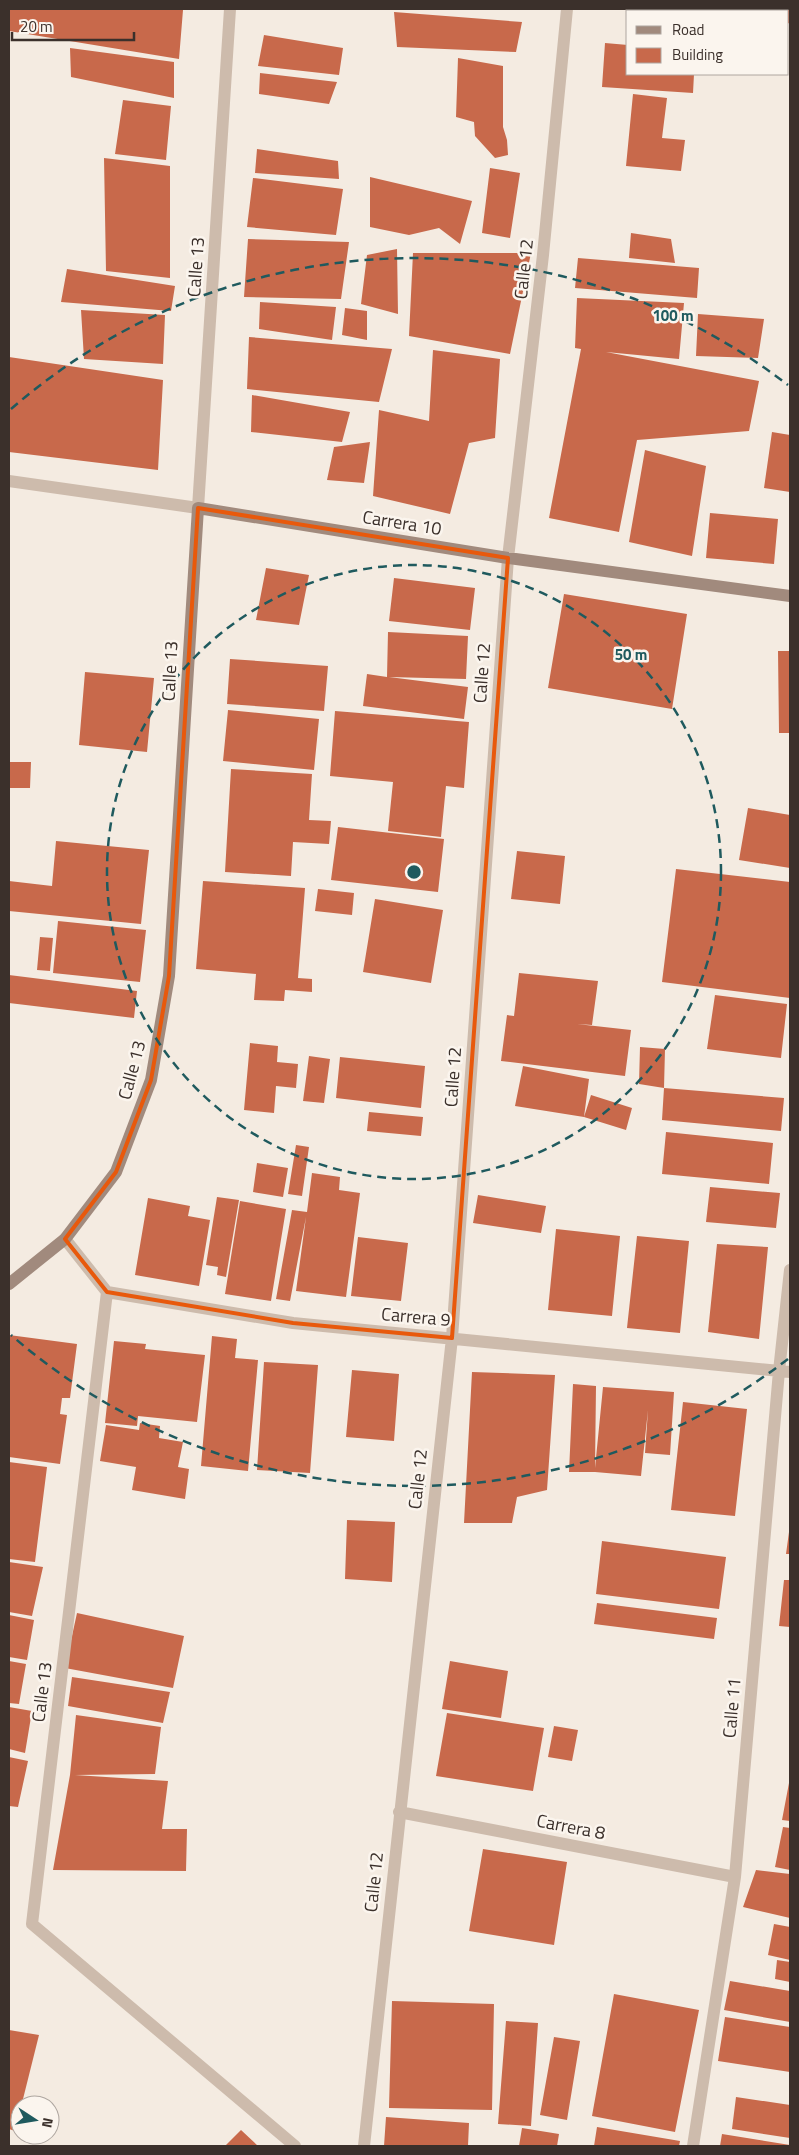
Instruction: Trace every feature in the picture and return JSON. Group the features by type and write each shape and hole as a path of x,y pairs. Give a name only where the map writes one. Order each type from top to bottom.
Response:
{"main road":[{"name":"Carrera 10","path":"198,508 508,558 790,596"},
{"name":"Calle 13","path":"9,1284 65,1239 116,1172 151,1080 169,976 198,508"}],"street":[{"name":"Calle 13","path":"198,508 230,9"},
{"name":"Calle 12","path":"364,2146 452,1338 508,558 544,255 567,9"},
{"name":"Carrera 10","path":"9,482 198,508"},
{"path":"65,1239 107,1292"},
{"name":"Calle 11","path":"693,2146 735,1877 784,1371 790,1270"},
{"name":"Calle 13","path":"107,1292 32,1924 295,2146"},
{"name":"Carrera 9","path":"107,1292 293,1323 784,1371"},
{"name":"Carrera 8","path":"400,1812 735,1877"}],"highlighted area":[{"path":"198,508 508,558 452,1338 293,1323 107,1292 65,1239 116,1172 151,1080 169,976"}],"building":[{"path":"10,9 183,10 179,59 9,31"},
{"path":"790,9 790,24 789,10 780,10"},
{"path":"394,12 522,22 516,52 397,47"},
{"path":"264,35 343,48 339,75 258,66"},
{"path":"605,43 626,45 626,75 694,75 693,93 602,87"},
{"path":"70,48 174,62 174,98 71,77"},
{"path":"458,58 503,66 503,127 507,140 508,155 495,158 475,136 474,122 456,117"},
{"path":"260,73 337,82 329,104 259,94"},
{"path":"633,94 667,98 662,138 685,140 681,171 626,166"},
{"path":"123,100 171,106 166,160 115,154"},
{"path":"257,149 338,161 339,179 255,173"},
{"path":"104,158 170,166 170,278 106,271"},
{"path":"490,168 520,173 510,238 482,233"},
{"path":"370,177 472,201 460,244 439,228 409,235 370,227"},
{"path":"253,178 343,189 336,235 247,227"},
{"path":"631,233 671,239 675,263 629,258"},
{"path":"248,239 349,242 341,299 244,297"},
{"path":"397,249 398,314 361,304 367,255"},
{"path":"413,253 531,253 510,354 409,336"},
{"path":"578,258 699,268 697,298 575,288"},
{"path":"67,269 175,286 171,311 61,302"},
{"path":"577,298 684,303 679,359 606,352 759,381 749,431 637,440 619,532 549,518 581,349 575,348"},
{"path":"260,302 336,307 332,340 259,329"},
{"path":"345,308 367,311 367,340 342,335"},
{"path":"81,310 165,315 163,364 84,359"},
{"path":"698,314 764,319 758,358 696,356"},
{"path":"249,337 392,349 379,402 247,389"},
{"path":"433,350 500,359 495,438 469,443 450,514 373,496 379,410 429,421"},
{"path":"9,357 163,380 158,470 9,452"},
{"path":"252,395 350,412 342,442 251,432"},
{"path":"772,432 790,435 790,492 764,488"},
{"path":"370,442 364,483 327,480 334,447"},
{"path":"645,450 706,466 692,556 629,542"},
{"path":"710,513 778,519 774,564 706,558"},
{"path":"266,568 309,575 299,625 256,620"},
{"path":"394,578 475,588 470,630 389,621"},
{"path":"564,594 687,614 672,709 548,688"},
{"path":"388,632 468,636 466,679 389,677 468,687 464,719 363,706 367,674 387,677"},
{"path":"778,651 790,651 790,733 779,733"},
{"path":"230,659 328,666 324,711 227,704"},
{"path":"85,672 154,678 147,752 79,745"},
{"path":"228,710 319,719 314,770 223,761"},
{"path":"335,711 469,722 464,788 446,786 441,837 388,831 393,782 330,776"},
{"path":"9,762 31,762 30,788 9,788"},
{"path":"231,769 312,774 309,820 331,821 329,844 293,842 291,876 225,872"},
{"path":"748,808 790,815 790,868 739,860"},
{"path":"338,827 444,839 438,892 331,880"},
{"path":"56,841 149,850 141,924 9,911 9,881 52,886"},
{"path":"517,851 565,856 560,904 511,899"},
{"path":"676,869 790,882 790,998 662,982"},
{"path":"203,881 305,888 298,978 312,979 312,992 285,990 284,1001 254,1000 256,974 196,969"},
{"path":"318,889 354,893 352,915 315,911"},
{"path":"375,899 443,910 431,983 363,972"},
{"path":"58,921 146,930 140,982 53,973"},
{"path":"40,937 53,938 50,971 37,970"},
{"path":"519,973 598,981 592,1025 577,1024 631,1030 625,1076 501,1061 507,1015 514,1016"},
{"path":"9,975 137,991 134,1018 9,1003"},
{"path":"715,995 787,1004 781,1058 707,1049"},
{"path":"250,1043 278,1046 277,1062 298,1064 296,1088 276,1086 274,1113 244,1110"},
{"path":"640,1047 665,1049 664,1088 639,1084"},
{"path":"309,1056 330,1059 324,1103 303,1101"},
{"path":"340,1057 425,1066 421,1108 336,1098"},
{"path":"523,1066 589,1079 584,1117 515,1106"},
{"path":"664,1088 784,1098 781,1131 662,1120"},
{"path":"591,1095 632,1108 626,1130 584,1117"},
{"path":"369,1112 423,1117 421,1136 367,1131"},
{"path":"666,1132 773,1143 769,1184 662,1174"},
{"path":"296,1145 309,1147 302,1196 288,1194"},
{"path":"257,1163 288,1168 283,1197 253,1192"},
{"path":"312,1173 340,1177 339,1190 360,1193 346,1297 296,1291 306,1217 290,1301 276,1299 292,1210 307,1212"},
{"path":"710,1187 780,1193 776,1228 706,1222"},
{"path":"478,1195 546,1206 541,1233 473,1223"},
{"path":"217,1197 239,1200 226,1277 217,1275 218,1267 206,1265"},
{"path":"148,1198 190,1206 188,1216 210,1220 199,1286 135,1275"},
{"path":"240,1201 286,1209 271,1301 225,1294"},
{"path":"556,1229 620,1236 612,1316 548,1310"},
{"path":"637,1236 689,1241 680,1333 627,1328"},
{"path":"358,1237 408,1243 401,1301 351,1296"},
{"path":"717,1244 768,1247 759,1339 708,1332"},
{"path":"9,1335 77,1344 70,1398 62,1398 60,1414 67,1415 60,1464 9,1457"},
{"path":"212,1336 237,1339 235,1358 258,1360 248,1471 201,1466"},
{"path":"114,1341 146,1344 145,1349 205,1355 197,1422 138,1416 137,1426 105,1423"},
{"path":"264,1362 318,1365 310,1473 257,1470"},
{"path":"352,1370 399,1374 394,1441 346,1437"},
{"path":"472,1372 555,1375 547,1490 517,1497 512,1523 464,1523"},
{"path":"573,1384 596,1386 595,1468 603,1387 674,1392 670,1455 645,1453 648,1410 641,1476 569,1472"},
{"path":"683,1402 747,1409 735,1516 671,1510"},
{"path":"140,1423 160,1426 159,1438 183,1442 178,1467 189,1469 185,1499 132,1490 136,1467 100,1461 106,1425 139,1430"},
{"path":"9,1462 47,1467 35,1562 9,1559"},
{"path":"347,1520 395,1522 392,1582 345,1579"},
{"path":"789,1532 790,1554 786,1554"},
{"path":"602,1541 726,1557 719,1609 596,1594"},
{"path":"9,1562 43,1567 32,1616 9,1612"},
{"path":"784,1580 790,1580 790,1627 779,1626"},
{"path":"597,1603 717,1618 714,1639 594,1624"},
{"path":"77,1613 184,1636 173,1688 65,1668"},
{"path":"9,1615 34,1620 27,1660 9,1657"},
{"path":"9,1661 26,1664 19,1704 9,1703"},
{"path":"450,1661 508,1671 501,1718 442,1709"},
{"path":"72,1677 170,1692 163,1723 68,1706"},
{"path":"9,1707 32,1711 25,1753 9,1749"},
{"path":"447,1713 544,1728 533,1791 436,1776"},
{"path":"76,1715 161,1727 155,1774 75,1775 168,1781 162,1829 187,1829 186,1871 53,1870 70,1775"},
{"path":"554,1726 578,1730 572,1761 548,1757"},
{"path":"9,1757 28,1761 18,1807 9,1806"},
{"path":"790,1783 790,1821 782,1820"},
{"path":"783,1827 790,1828 790,1870 775,1867"},
{"path":"483,1849 567,1862 554,1945 469,1931"},
{"path":"756,1870 790,1874 790,1918 743,1907"},
{"path":"774,1924 790,1927 790,1960 768,1955"},
{"path":"777,1960 790,1962 790,1982 775,1979"},
{"path":"730,1981 790,1991 790,2022 724,2010"},
{"path":"614,1994 699,2010 675,2132 592,2116"},
{"path":"392,2001 494,2004 492,2110 389,2108"},
{"path":"725,2017 790,2027 790,2072 718,2061"},
{"path":"506,2021 538,2023 531,2126 498,2124"},
{"path":"9,2030 39,2035 24,2095 10,2095 9,2129"},
{"path":"554,2037 580,2041 567,2120 540,2115"},
{"path":"736,2097 790,2105 790,2138 732,2129"},
{"path":"386,2117 469,2123 468,2146 384,2146"},
{"path":"597,2127 680,2141 679,2146 594,2146"},
{"path":"522,2128 559,2134 557,2146 519,2146"},
{"path":"241,2130 258,2146 225,2146"},
{"path":"722,2134 790,2145 790,2146 720,2146"}]}
